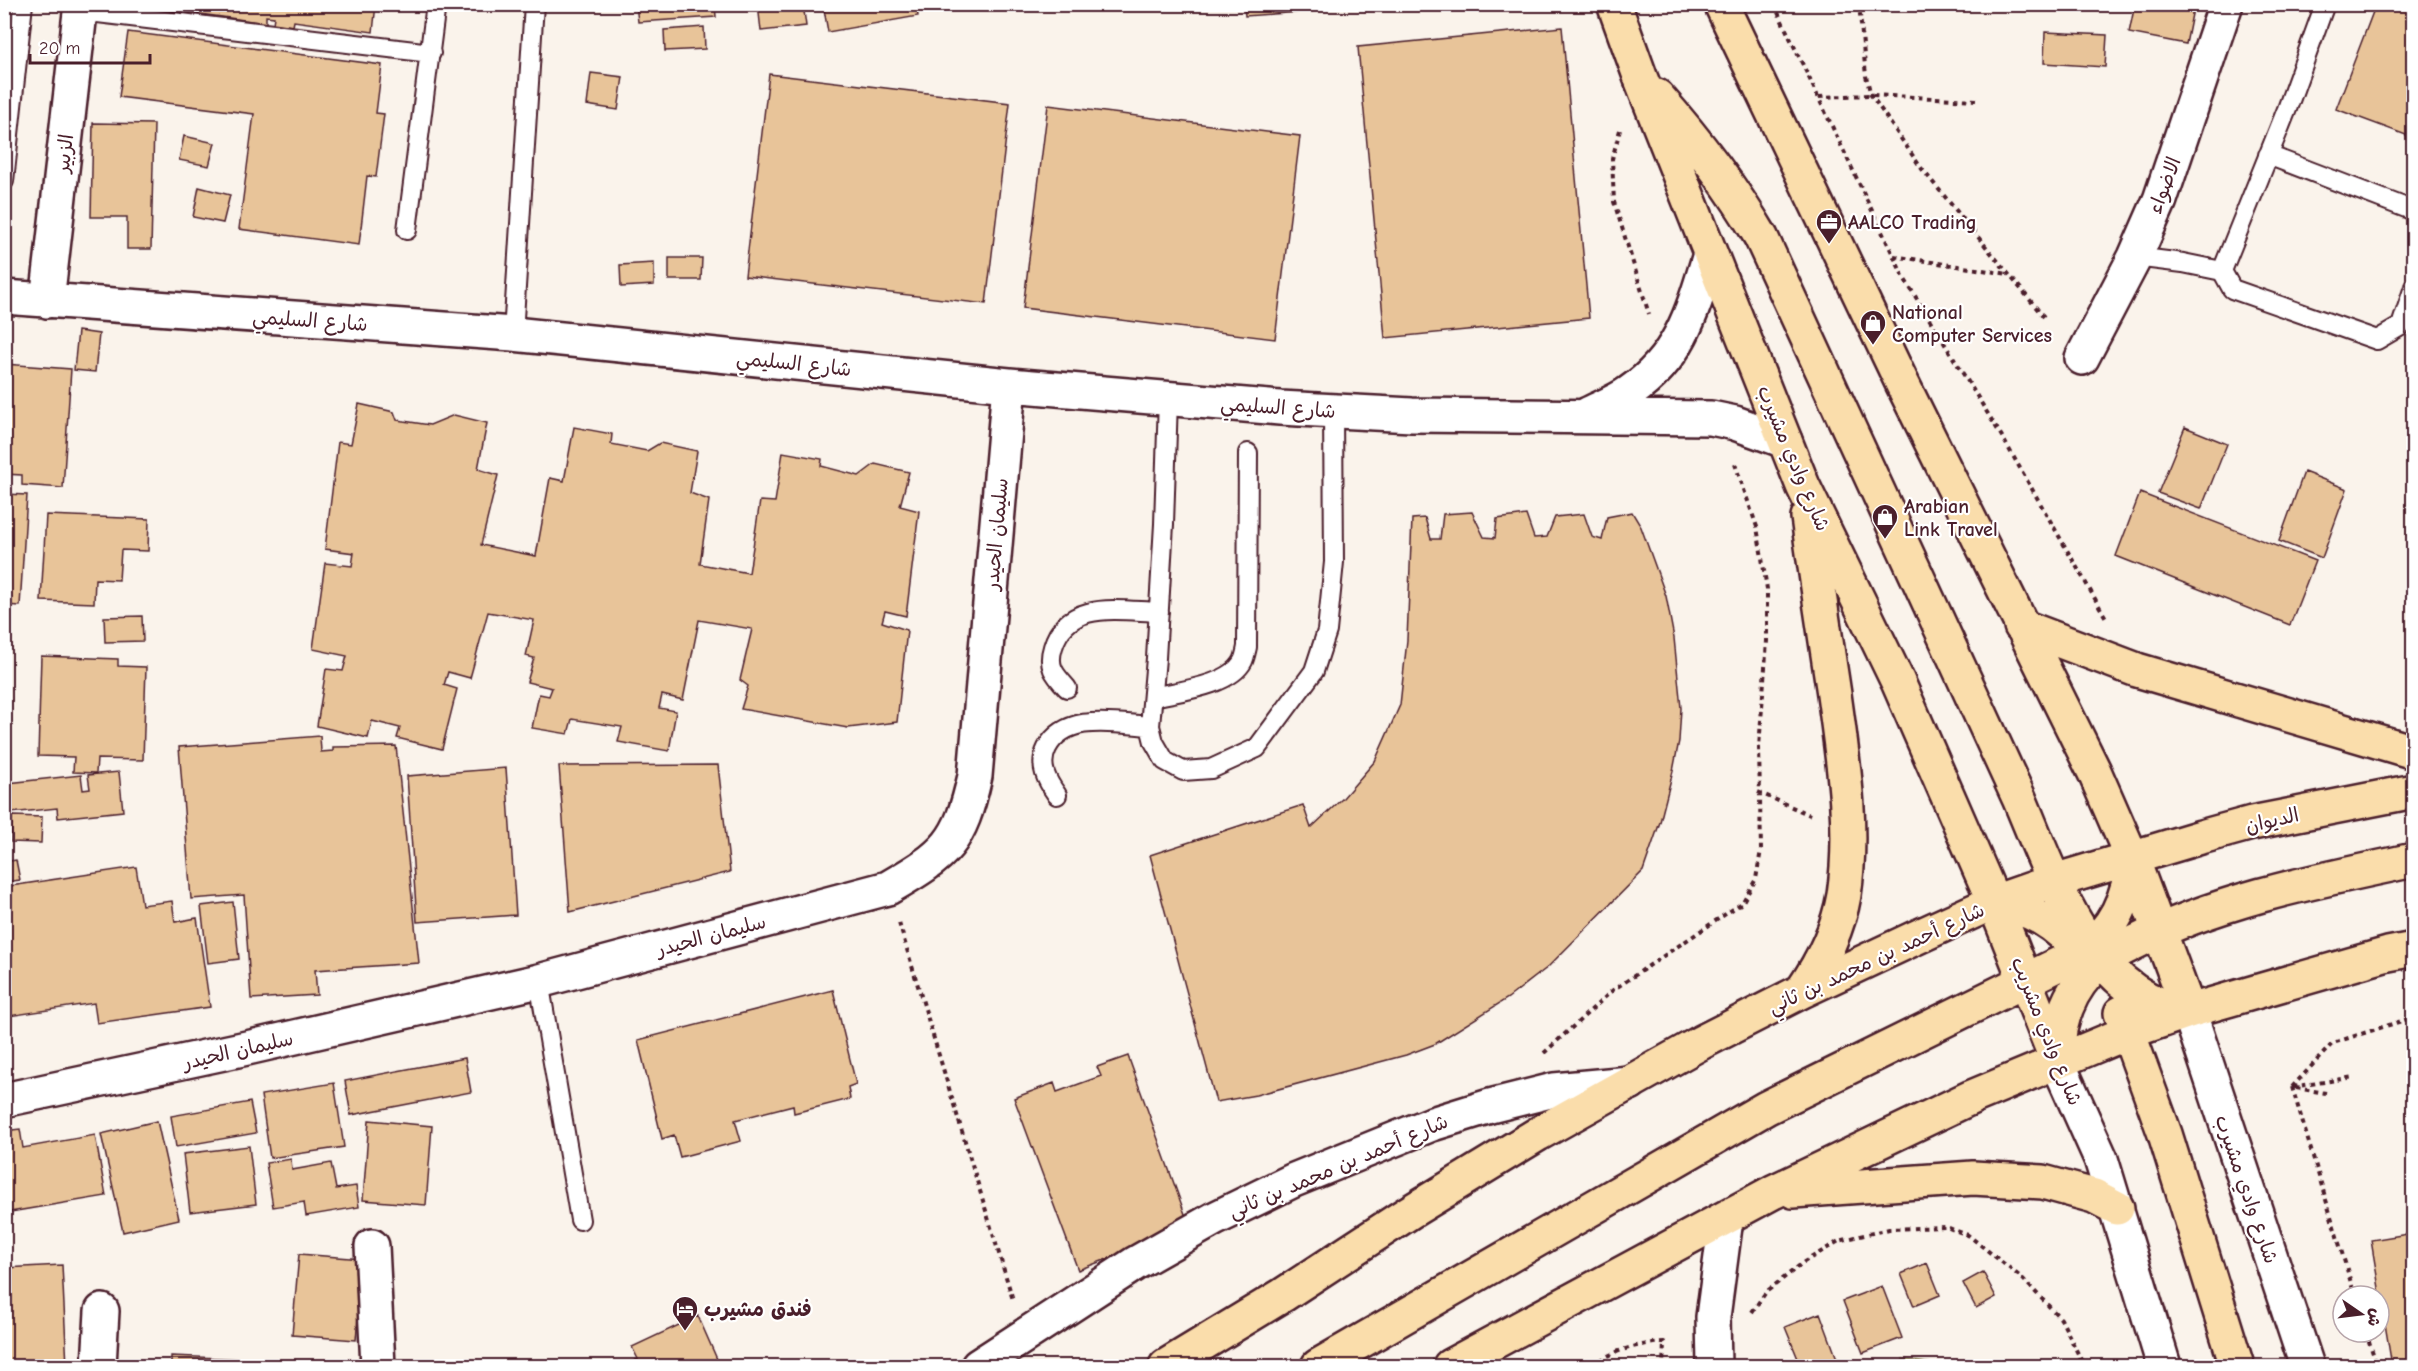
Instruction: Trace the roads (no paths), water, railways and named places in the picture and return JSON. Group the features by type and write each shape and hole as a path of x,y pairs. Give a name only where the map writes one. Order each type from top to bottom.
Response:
{"main road":[{"name":"شارع وادي مشيرب","path":"1614,4 1641,79 1803,486 1898,682 1994,902"},
{"path":"1721,4 1903,385 2094,771 2132,858 2189,1011"},
{"path":"1641,79 1691,135 1742,204 1761,237 2019,798 2054,882 2115,998 2130,1032 2165,1134 2237,1366"},
{"path":"1802,991 1817,969 1838,921 1844,896 1848,832 1842,750 1803,486"},
{"path":"2021,626 2137,670 2414,752"},
{"name":"الديوان","path":"2132,858 2252,823 2414,791"},
{"path":"2057,1060 2058,1044 2067,1006 2122,905 2130,883 2132,858"},
{"name":"شارع أحمد بن محمد بن ثاني","path":"1166,1366 1538,1134 1702,1042 1802,991 1994,902 2132,858"},
{"path":"1318,1366 1748,1118 2027,981 2224,907 2269,894 2414,860"},
{"path":"1994,902 2025,908 2045,919 2144,997 2168,1008 2189,1011"},
{"name":"شارع وادي مشريب","path":"1994,902 2057,1060"},
{"path":"1450,1366 1773,1192 1911,1124 2057,1060 2189,1011 2355,963 2414,949"},
{"path":"1773,1192 1973,1178 2043,1182 2094,1196 2117,1208"}],"street":[{"name":"الاضواء","path":"2082,358 2135,257 2160,200 2226,4"},
{"name":"الزبير","path":"47,300 81,8"},
{"name":"شارع السليمي","path":"1584,416 1630,393 1665,362 1682,336 1694,307 1710,254"},
{"name":"شارع السليمي","path":"4,297 513,334 1168,399 1412,415 1711,418 1735,423 1785,441"},
{"name":"سليمان الحيدر","path":"4,1100 247,1048 539,981 888,888 926,866 953,841 967,810 975,776 1010,385"},
{"name":"شارع وادي مشيرب","path":"2189,1011 2307,1366"},
{"name":"شارع وادي مشريب","path":"2057,1060 2101,1159 2117,1208"},
{"name":"شارع أحمد بن محمد بن ثاني","path":"978,1366 1136,1263 1214,1219 1294,1180 1432,1124 1490,1106 1554,1090 1630,1083"},
{"path":"2117,1208 2164,1366"},
{"path":"1714,1366 1713,1317 1726,1219"},
{"path":"372,1246 378,1366"},
{"path":"99,1366 102,1311"}],"lane":[{"path":"4,181 23,4"},
{"path":"407,230 436,4"},
{"path":"513,334 534,4"},
{"path":"2222,272 2325,4"},
{"path":"81,8 431,53"},
{"path":"2268,155 2414,211"},
{"path":"2135,257 2183,263 2222,272 2232,289 2377,340 2401,326 2414,287"},
{"path":"1168,399 1159,612 1149,726 1154,742 1166,761 1184,771 1211,769 1257,748 1314,671 1327,631 1334,562 1333,410"},
{"path":"1152,697 1216,682 1235,670 1243,661 1247,647 1248,453"},
{"path":"1067,688 1052,672 1050,660 1055,640 1071,619 1098,611 1159,612"},
{"path":"1058,795 1046,780 1044,754 1051,741 1061,731 1072,726 1099,722 1149,726"},
{"path":"539,981 580,1220"}],"place":[{"name":"AALCO Trading","path":"1829,245"},
{"name":"National Computer Services","path":"1873,346"},
{"name":"Arabian Link Travel","path":"1885,540"},
{"name":"فندق مشيرب","path":"685,1332"}]}
